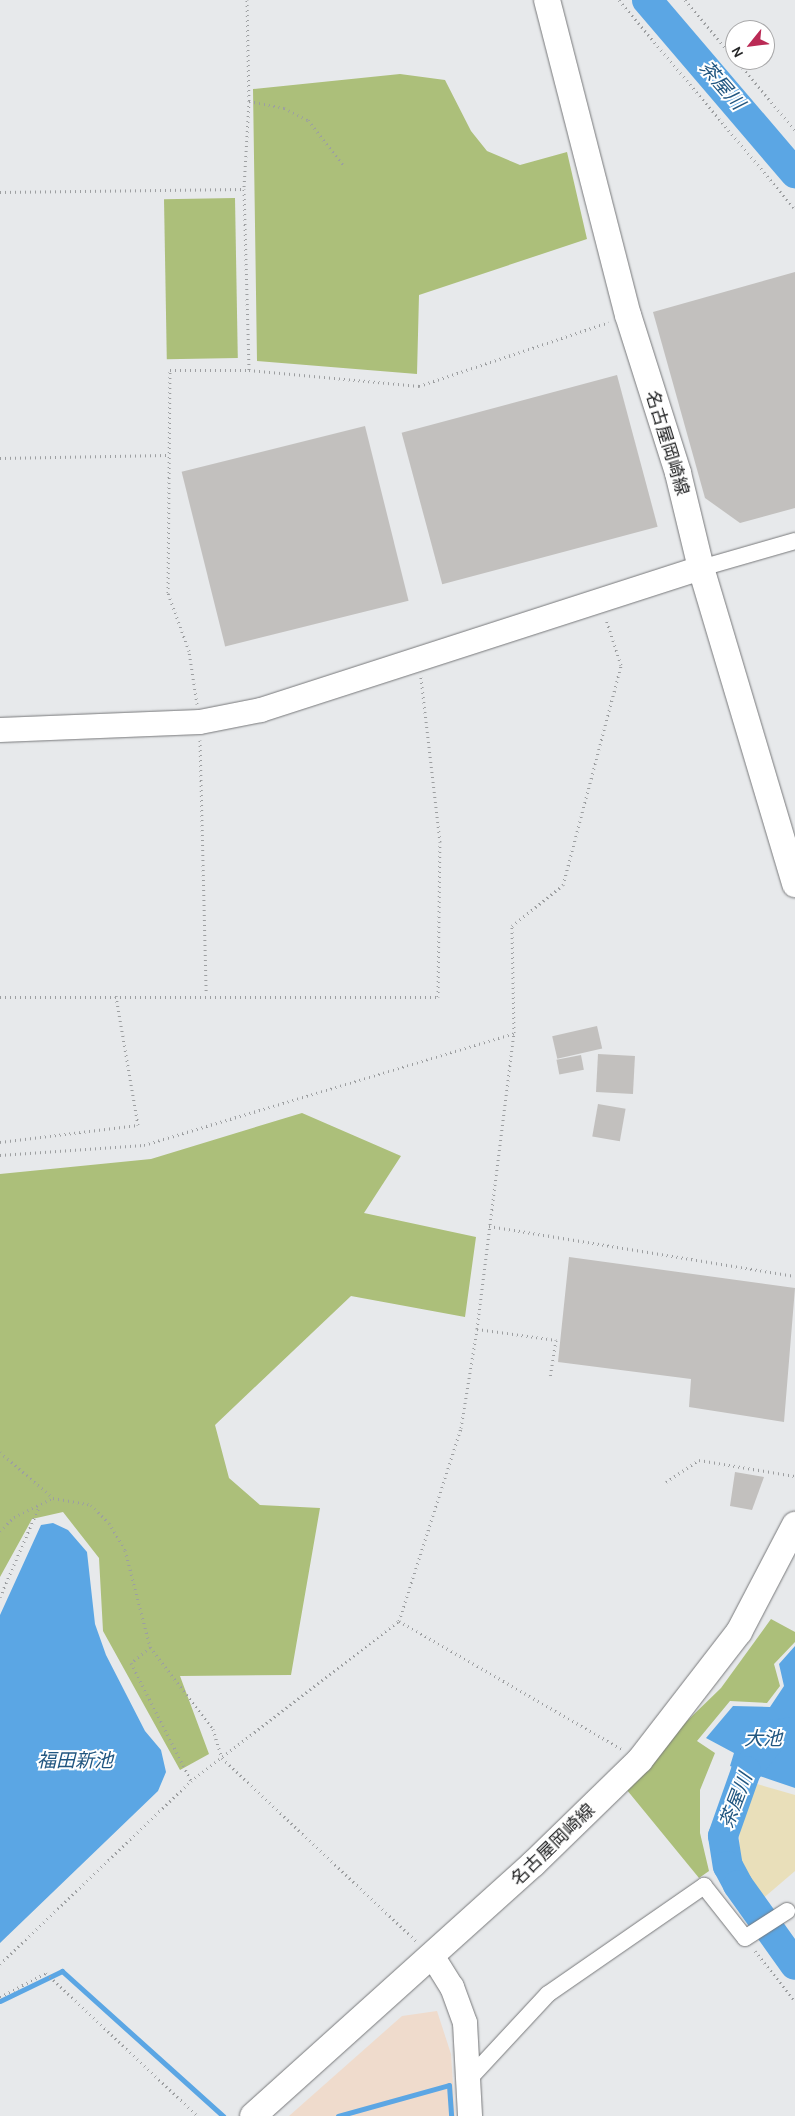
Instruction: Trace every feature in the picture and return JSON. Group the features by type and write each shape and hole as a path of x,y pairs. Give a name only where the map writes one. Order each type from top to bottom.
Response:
{"main road":[{"name":"名古屋岡崎線","path":"547,0 628,315 678,473 701,568 795,884"},
{"name":"名古屋岡崎線","path":"253,2116 433,1957 640,1760 739,1632 795,1525"}],"street":[{"path":"0,730 200,722 261,710 419,656 601,603 701,568 795,541"},
{"path":"469,2079 548,1994 704,1886 745,1938 787,1911"},
{"path":"433,1957 452,1987 465,2024 470,2116"}],"path":[{"path":"247,0 249,101 244,189 249,370"},
{"path":"619,0 795,209"},
{"path":"685,0 725,46"},
{"path":"745,70 795,130"},
{"path":"249,101 284,108 308,120 344,166"},
{"path":"0,192 244,189"},
{"path":"206,994 200,722 189,651 168,593 167,455 170,370 249,370 419,386 628,315"},
{"path":"0,458 167,455"},
{"path":"0,1964 191,1781 399,1620 461,1428 477,1328 514,1033 512,926 562,885 621,665 601,603"},
{"path":"0,997 206,994 438,997 440,842 419,656"},
{"path":"0,1142 138,1125 116,996"},
{"path":"0,1155 144,1145 514,1033"},
{"path":"489,1226 795,1276"},
{"path":"477,1328 556,1340 550,1376"},
{"path":"0,1452 53,1498 91,1505 109,1523 125,1550 150,1647 209,1722 222,1758 433,1957"},
{"path":"666,1482 699,1460 795,1476"},
{"path":"0,1531 14,1517 38,1507 53,1498"},
{"path":"0,1597 38,1507"},
{"path":"399,1620 640,1760"},
{"path":"150,1647 130,1663 191,1781"},
{"path":"745,1938 795,2001"},
{"path":"0,1997 46,1973 198,2116"}],"shaded area":[{"path":"437,2011 451,2054 455,2116 289,2116 402,2016"}],"green space":[{"path":"400,74 445,80 471,131 487,151 520,165 567,152 587,239 419,295 417,374 257,361 253,89"},
{"path":"235,198 238,358 167,359 164,199"},
{"path":"302,1113 401,1156 364,1213 476,1237 465,1317 351,1296 215,1425 229,1478 260,1505 320,1508 291,1675 180,1676 209,1754 180,1770 103,1631 99,1558 63,1512 32,1519 0,1577 0,1174 151,1159"},
{"path":"771,1619 795,1632 795,1642 774,1664 780,1686 767,1703 730,1701 697,1741 715,1753 700,1790 700,1833 709,1871 699,1878 622,1784 721,1688"}],"sand":[{"path":"757,1784 795,1795 795,1871 760,1901 749,1885 740,1857 739,1828"}],"water":[{"name":"福田新池","path":"53,1523 68,1530 87,1552 95,1624 106,1655 145,1731 161,1750 166,1772 158,1791 0,1943 0,1615 41,1525"},
{"name":"大池","path":"795,1646 795,1788 730,1766 734,1753 706,1738 733,1706 770,1707 784,1686 779,1664"}],"building":[{"path":"795,272 795,508 740,523 705,498 653,312"},
{"path":"617,375 658,527 442,584 402,433"},
{"path":"365,426 409,601 225,646 182,472"},
{"path":"597,1026 602,1048 557,1059 552,1036"},
{"path":"598,1054 635,1056 633,1094 596,1092"},
{"path":"581,1055 584,1070 559,1074 556,1060"},
{"path":"598,1104 626,1109 620,1141 592,1136"},
{"path":"569,1257 795,1288 784,1422 689,1407 691,1379 558,1362"},
{"path":"735,1472 764,1477 752,1510 730,1506"}],"waterway":[{"name":"茶屋川","path":"647,0 795,173"},
{"name":"茶屋川","path":"795,1732 775,1734 746,1771 723,1836 728,1866 738,1885 795,1965"},
{"path":"0,2001 62,1971 223,2116"},
{"path":"338,2116 449,2085 451,2116"}]}
